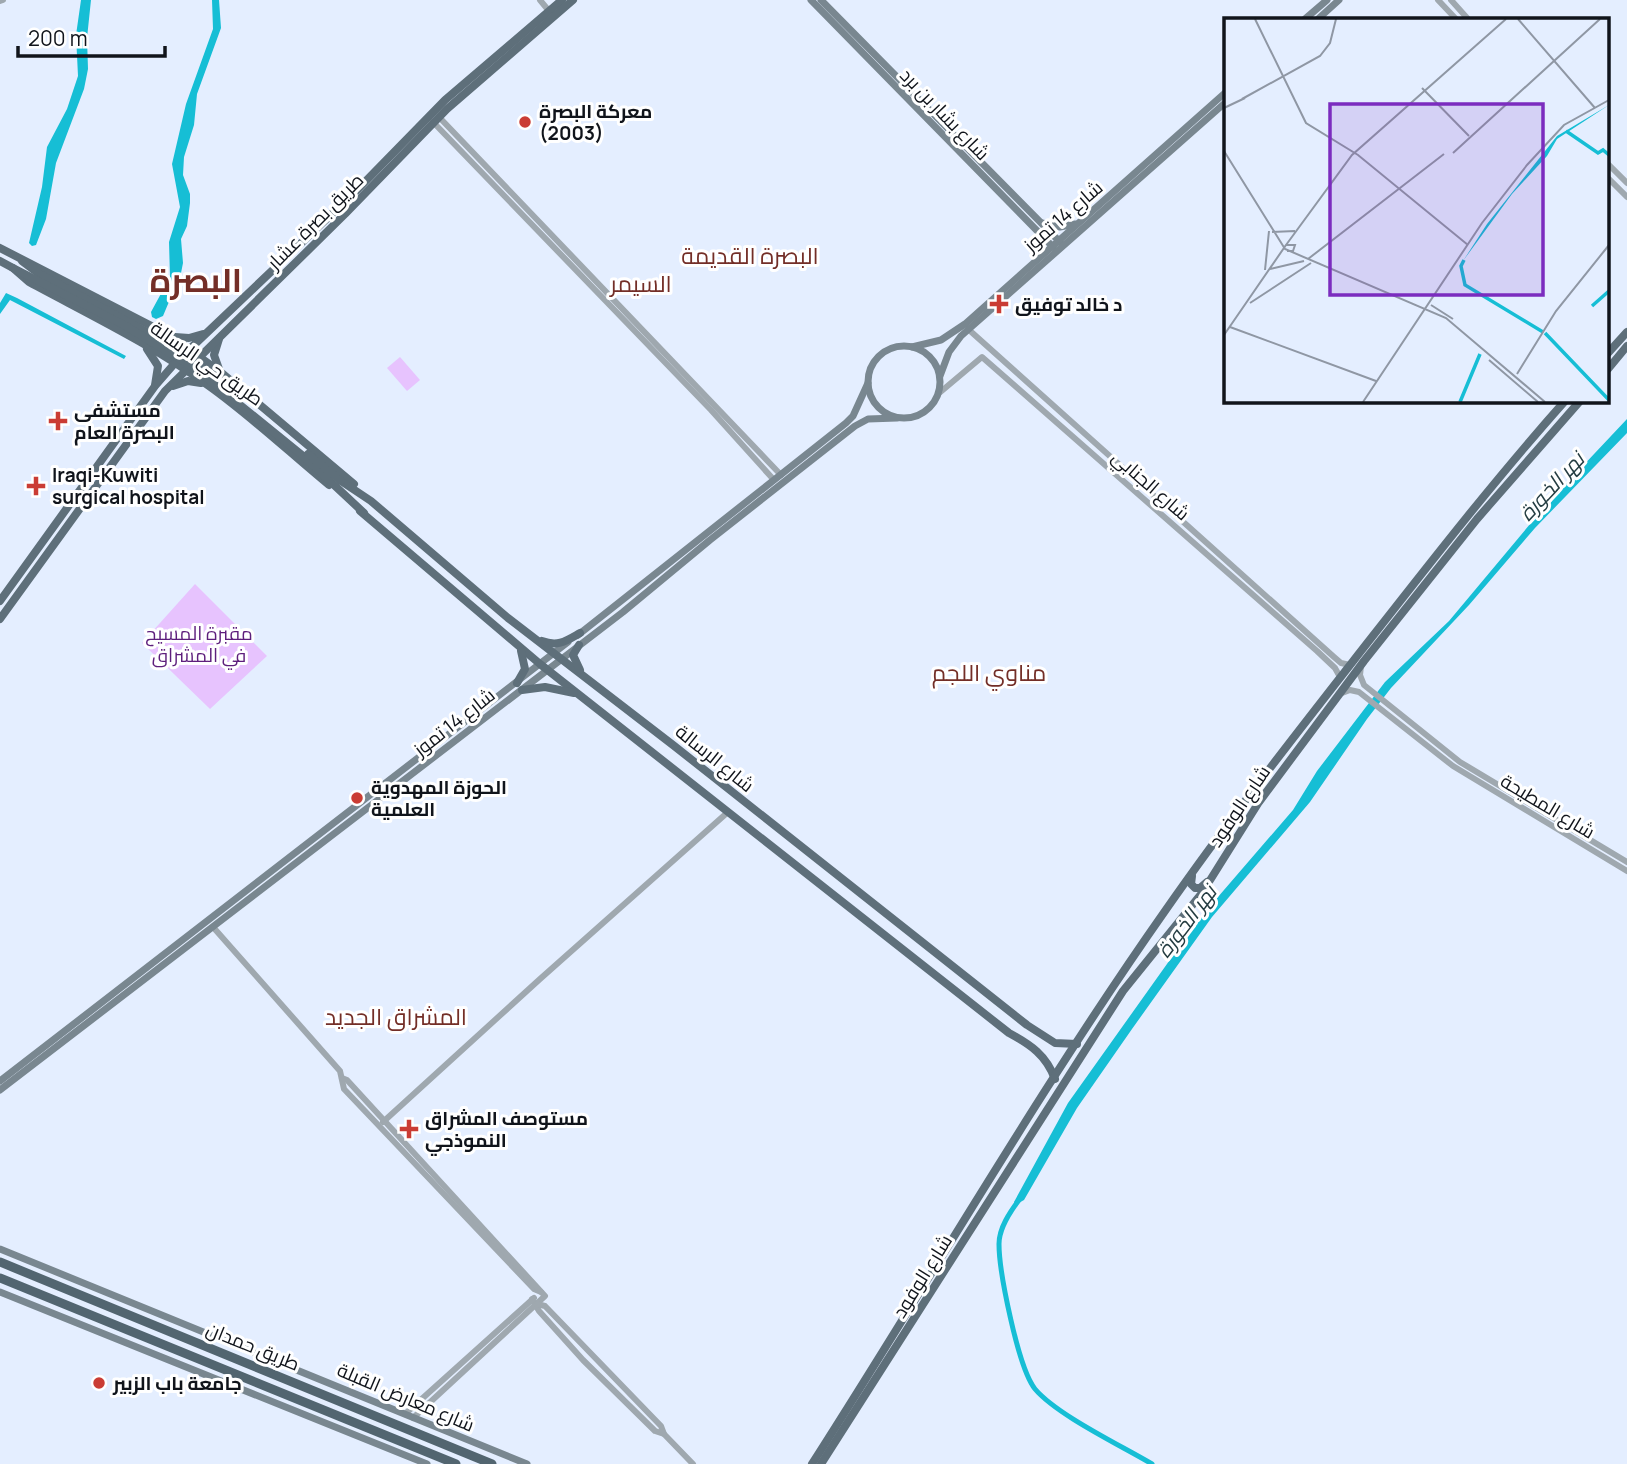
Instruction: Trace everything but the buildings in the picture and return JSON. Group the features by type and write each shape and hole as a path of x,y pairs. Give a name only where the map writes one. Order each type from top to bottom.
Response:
{"highway":[{"name":"طريق حمدان","path":"0,1262 492,1464"},
{"path":"63,1287 68,1277"},
{"name":"طريق حمدان","path":"1,1281 186,1353 456,1464"},
{"path":"186,1353 191,1340"}],"main road":[{"path":"0,601 155,386 175,363 358,189 445,100 562,0"},
{"name":"طريق بصرة عشار","path":"0,619 164,391 436,120 573,0"},
{"name":"شارع بشار بن برد","path":"811,0 1057,245"},
{"name":"شارع بشار بن برد","path":"821,0 1039,227"},
{"path":"1306,18 1327,0"},
{"path":"1319,18 1339,0"},
{"name":"شارع 14 تموز","path":"940,376 949,352 968,329 1082,221 1224,94"},
{"name":"شارع 14 تموز","path":"912,347 928,344 954,332 1039,257 1057,245 1224,104"},
{"path":"1039,257 1042,238 1039,227 1060,228 1082,221"},
{"name":"طريق حي الرسالة","path":"0,248 38,273 158,338 196,362 341,481"},
{"name":"طريق حي الرسالة","path":"0,261 163,347 193,367 294,448 363,513"},
{"path":"22,261 169,335 223,374 348,478 371,501"},
{"name":"طريق حي الرسالة","path":"13,268 29,282 143,344 211,387 540,664"},
{"path":"169,335 189,338 208,332"},
{"path":"1610,351 1627,332"},
{"path":"221,334 214,348 214,358 223,374"},
{"path":"143,344 158,366 155,386"},
{"path":"1610,367 1627,346"},
{"path":"898,347 912,347 927,354 933,360 940,376 938,394 929,410 918,416 897,418 878,408 872,399 868,383 871,369 882,354 898,347"},
{"path":"164,391 188,381 211,387"},
{"name":"شارع 14 تموز","path":"0,1090 520,687 540,664 846,423 853,416 868,383"},
{"name":"شارع الوفود","path":"812,1464 1077,1044 1170,904 1340,677 1506,468 1564,402"},
{"name":"شارع الوفود","path":"821,1464 1123,991 1202,893 1259,802 1364,661 1477,519 1579,402"},
{"name":"شارع 14 تموز","path":"0,1081 520,687 548,671 855,426 868,419 897,418"},
{"name":"شارع الرسالة","path":"341,481 371,501 508,618 1027,1025 1055,1043 1077,1044"},
{"path":"529,634 555,645 580,633"},
{"path":"579,645 574,660 586,678"},
{"path":"517,646 525,665 520,687 545,687 577,693"},
{"name":"شارع الرسالة","path":"540,664 1043,1056 1055,1079"},
{"path":"767,842 777,847 785,845 786,838 778,829"},
{"path":"789,860 794,852 805,849"},
{"path":"1195,870 1191,881 1195,888 1203,886 1212,877"},
{"path":"1170,904 1182,906 1177,923"},
{"path":"1018,1038 1027,1032 1027,1025"},
{"name":"شارع معارض القبلة","path":"0,1249 527,1464"},
{"path":"0,1292 427,1464"}],"street":[{"path":"540,0 549,11"},
{"path":"1438,0 1455,18"},
{"path":"1451,0 1467,18"},
{"path":"436,120 778,478"},
{"path":"1610,166 1627,183"},
{"path":"1610,180 1627,197"},
{"name":"شارع الجنابي","path":"968,329 1332,660 1340,677"},
{"name":"شارع الجنابي","path":"938,394 982,357 1332,660 1350,665"},
{"path":"1364,661 1360,677 1368,694 1455,763"},
{"path":"1336,698 1350,690 1368,694"},
{"name":"شارع المطيحة","path":"1455,763 1627,862"},
{"name":"شارع المطيحة","path":"1455,763 1627,871"},
{"path":"379,1126 729,812"},
{"path":"213,927 340,1071 344,1089 524,1279 543,1294"},
{"path":"342,1078 385,1120 543,1294"},
{"path":"405,1414 543,1294"},
{"path":"413,1418 534,1301"},
{"path":"534,1301 539,1311 583,1360 657,1433 664,1434 693,1464"}],"green space":[{"path":"400,357 420,380 407,391 387,368"},
{"name":"مقبرة المسيح في المشراق","path":"195,584 267,656 210,709 142,643"}],"water":[{"path":"81,0 91,0 87,38 88,69 84,89 56,163 46,219 36,245 32,246 29,243 42,187 47,147 67,109 78,76 76,35"},
{"path":"212,0 219,0 221,28 197,94 194,125 184,157 183,175 190,194 190,203 187,226 181,239 183,263 163,316 156,319 151,312 170,277 169,242 180,207 172,164 186,104 213,29"},
{"path":"6,293 126,356 124,359 10,300 0,314 0,303"},
{"name":"نهر الخورة","path":"1627,419 1627,433 1535,528 1469,605 1391,688 1310,802 1212,917 1077,1108 1024,1200 1015,1205 1014,1202 1068,1103 1199,919 1293,810 1317,771 1385,682 1449,621 1546,505"}],"waterway":[{"name":"نهر الخورة","path":"1019,1200 1003,1226 999,1244 1011,1319 1029,1378 1035,1389 1058,1409 1152,1464"}],"place":[{"name":"معركة البصرة (2003)","path":"525,122"},
{"name":"د خالد توفيق","path":"999,304"},
{"name":"مستشفى البصرة العام","path":"58,421"},
{"name":"Iraqi-Kuwiti surgical hospital","path":"36,486"},
{"name":"الحوزة المهدوية العلمية","path":"357,798"},
{"name":"مستوصف المشراق النموذجي","path":"409,1129"},
{"name":"جامعة باب الزبير","path":"99,1383"}],"district":[{"name":"البصرة القديمة","path":"750,255"},
{"name":"البصرة","path":"196,279"},
{"name":"السيمر","path":"641,283"},
{"name":"مناوي اللجم","path":"989,672"},
{"name":"المشراق الجديد","path":"396,1016"}]}
